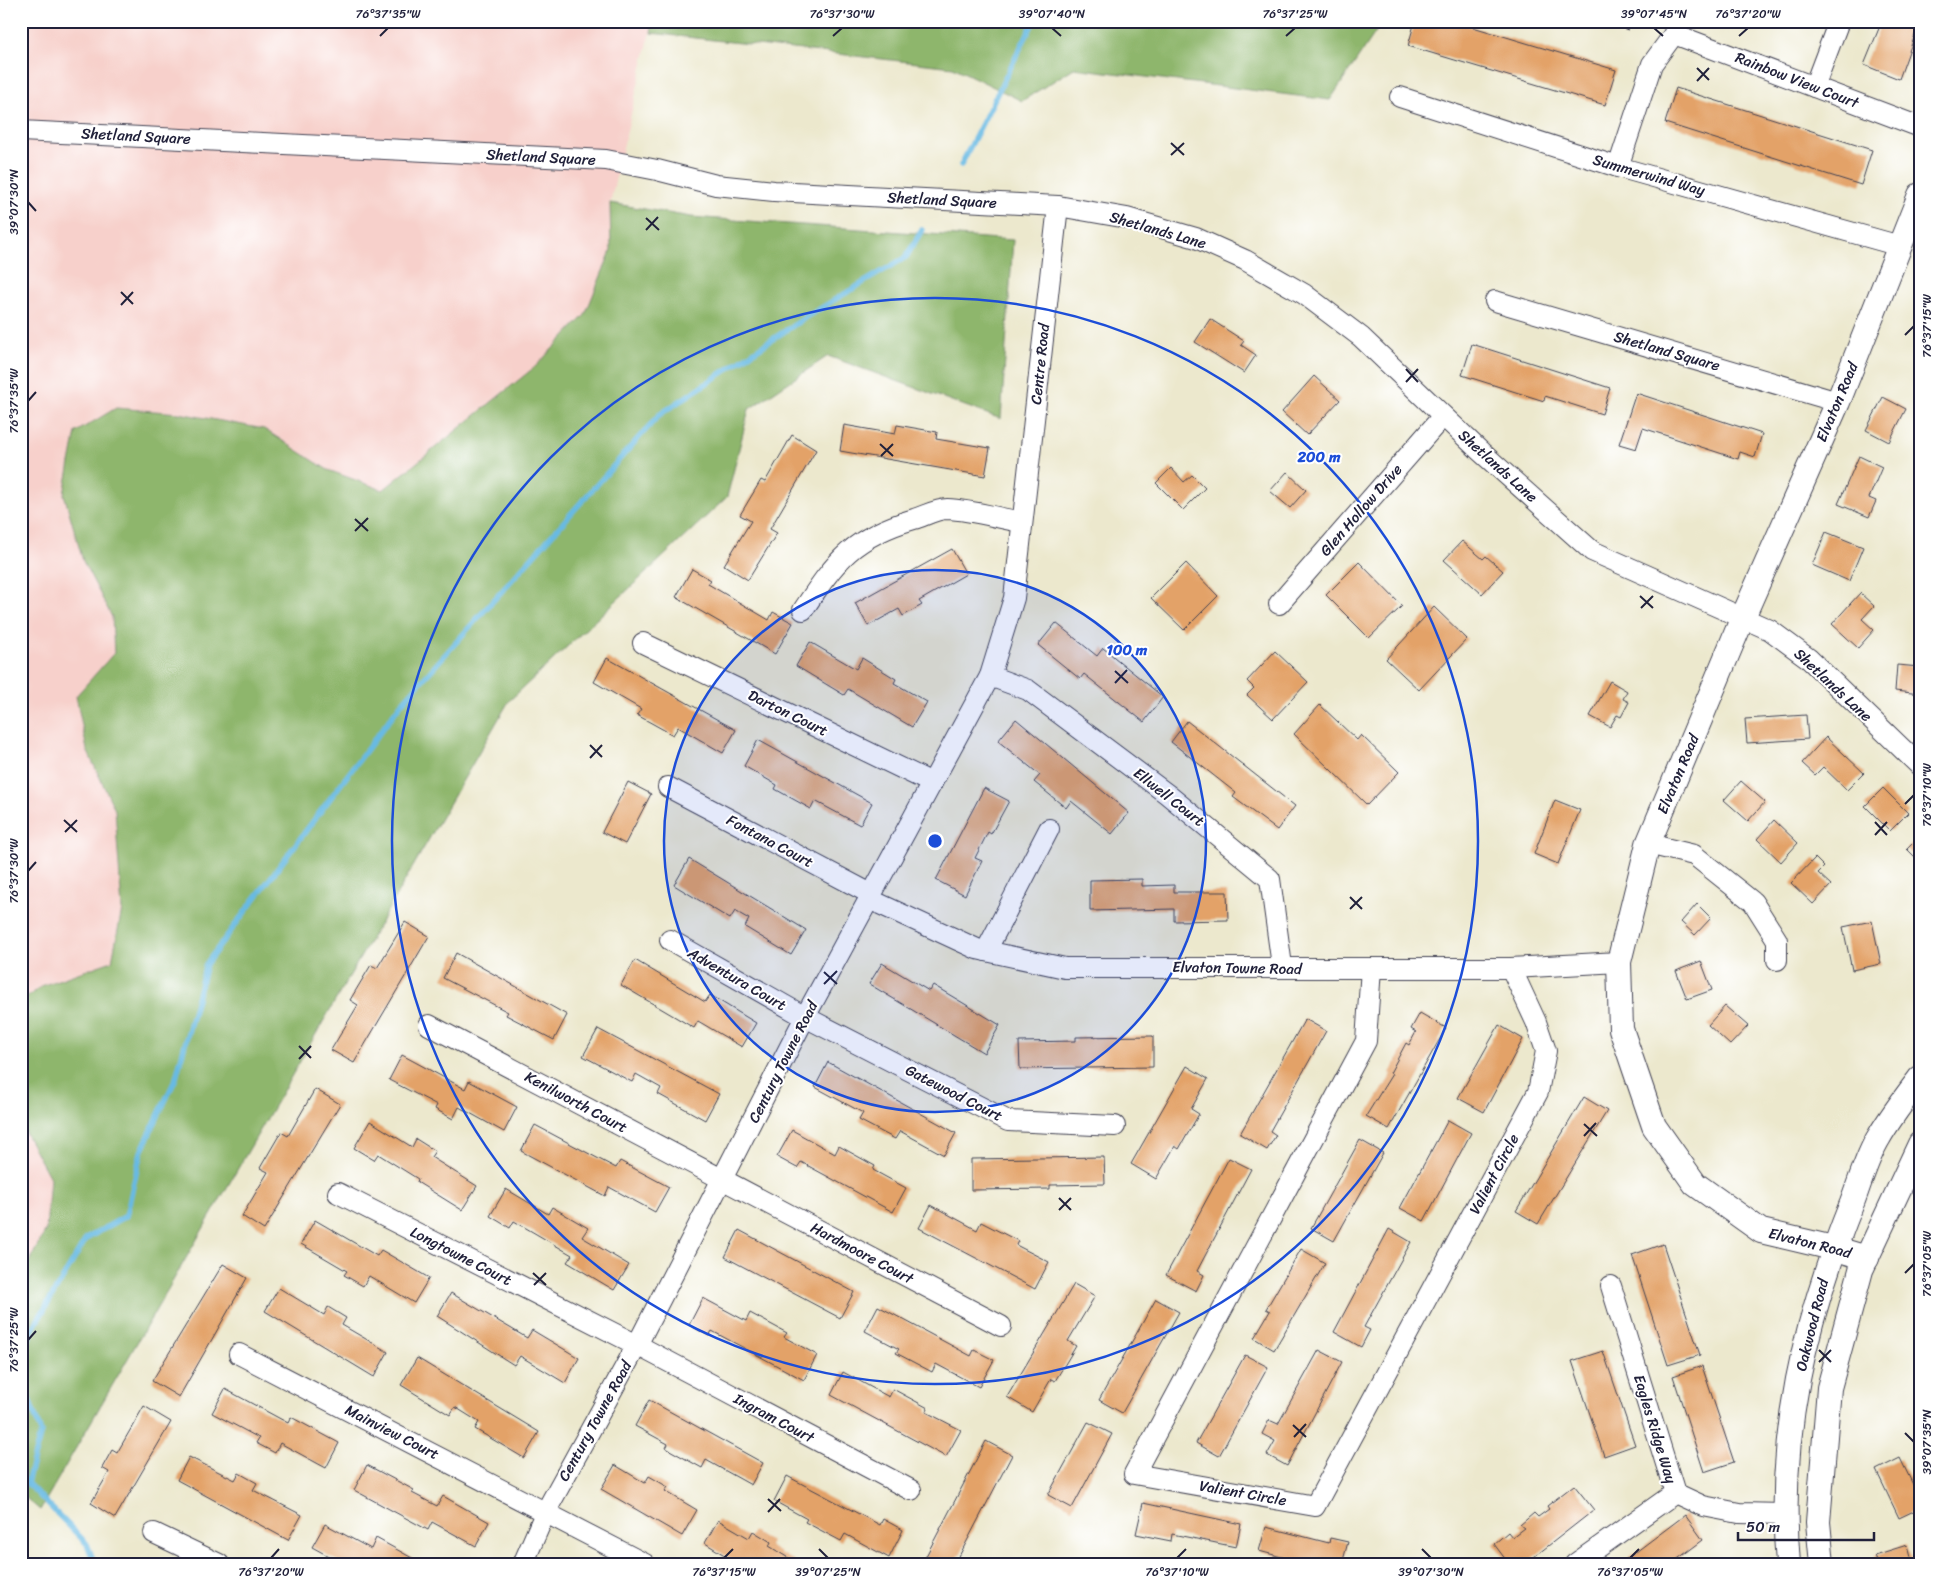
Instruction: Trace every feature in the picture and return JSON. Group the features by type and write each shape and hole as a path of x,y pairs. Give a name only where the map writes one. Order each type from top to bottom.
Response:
{"street":[{"path":"1814,87 1839,21"},
{"path":"1618,167 1652,64 1675,28"},
{"name":"Rainbow View Court","path":"1675,28 1814,87 1920,126"},
{"name":"Summerwind Way","path":"1400,97 1618,167 1900,246"},
{"name":"Shetland Square","path":"21,130 606,160 725,186 774,191 1058,206"},
{"name":"Elvaton Road","path":"1866,1258 1761,1231 1694,1184 1654,1126 1621,1029 1619,962 1648,844 1743,618 1838,402 1920,195"},
{"name":"Shetlands Lane","path":"1058,206 1127,218 1196,238 1244,260 1304,294 1361,337 1443,416 1592,550 1770,630 1808,658 1920,766"},
{"name":"Centre Road","path":"1022,522 1058,206"},
{"name":"Shetland Square","path":"1495,301 1838,402"},
{"name":"Glen Hollow Drive","path":"1279,604 1443,416"},
{"path":"803,610 831,568 850,550 870,535 901,522 946,509 1022,522"},
{"name":"Century Towne Road","path":"523,1564 546,1511 637,1345 805,1017 990,676 1014,598 1022,522"},
{"name":"Darton Court","path":"644,643 932,782"},
{"name":"Ellwell Court","path":"990,676 1028,690 1167,794 1270,879 1282,966"},
{"name":"Fontana Court","path":"668,787 870,897"},
{"path":"986,951 1048,829"},
{"path":"1648,844 1694,855 1752,902 1777,940 1776,960"},
{"name":"Elvaton Towne Road","path":"870,897 986,951 1065,968 1282,966 1321,969 1511,968 1619,962"},
{"name":"Adventura Court","path":"670,940 805,1017"},
{"name":"Valient Circle","path":"1370,968 1366,1040 1134,1474 1314,1506 1538,1092 1546,1051 1536,1022 1511,968"},
{"name":"Gatewood Court","path":"805,1017 1008,1121 1115,1126"},
{"name":"Kenilworth Court","path":"429,1025 722,1180"},
{"name":"Oakwood Road","path":"1788,1564 1784,1514 1788,1432 1809,1328 1833,1248 1878,1137 1920,1078"},
{"path":"1822,1564 1818,1522 1829,1388 1861,1270 1920,1144"},
{"name":"Hardmoore Court","path":"722,1180 1001,1326"},
{"name":"Longtowne Court","path":"338,1193 637,1345"},
{"name":"Eagles Ridge Way","path":"1611,1286 1675,1493 1703,1506 1739,1513 1784,1514"},
{"name":"Ingram Court","path":"637,1345 911,1490"},
{"name":"Mainview Court","path":"239,1354 546,1511 645,1564"},
{"path":"1575,1564 1675,1493"},
{"path":"154,1533 219,1564"}],"shaded area":[{"path":"21,21 653,21 610,203 611,251 585,315 536,366 383,490 328,470 264,429 179,413 116,408 83,561 112,617 114,653 76,696 87,750 115,810 122,909 112,961 44,985 21,1001"},
{"path":"21,1125 50,1178 46,1230 21,1277"}],"green space":[{"path":"653,21 1383,21 1330,100 1074,68 1022,101 953,67 651,33"},
{"path":"610,203 691,217 1013,240 1001,419 828,356 749,409 727,497 509,701 40,1510 21,1494 21,1277 46,1230 50,1178 21,1125 21,1001 44,985 112,961 122,909 115,810 87,750 76,696 114,653 112,617 83,561 64,494 76,432 116,408 179,413 264,429 328,470 383,490 536,366 585,315 611,251"}],"building":[{"path":"1415,21 1453,21 1616,70 1605,105 1408,46"},
{"path":"1601,21 1631,21 1628,30"},
{"path":"1882,21 1920,21 1899,79 1864,65"},
{"path":"1676,88 1872,150 1861,185 1665,123"},
{"path":"1210,319 1244,341 1241,345 1256,355 1244,373 1195,342"},
{"path":"1472,344 1610,388 1602,414 1545,396 1544,401 1462,375"},
{"path":"1314,376 1340,400 1307,435 1282,412"},
{"path":"1636,393 1762,434 1755,457 1740,452 1738,459 1643,428 1636,449 1619,444"},
{"path":"1883,397 1906,409 1889,442 1866,430"},
{"path":"844,425 895,434 897,425 937,432 936,439 990,448 985,476 840,451"},
{"path":"792,435 816,450 770,529 777,533 748,580 724,565 751,521 740,515 761,480 765,482"},
{"path":"1859,456 1882,467 1869,498 1876,501 1869,517 1838,504"},
{"path":"1171,468 1184,482 1192,475 1205,488 1183,510 1156,483"},
{"path":"1287,472 1306,490 1290,508 1270,491"},
{"path":"1826,532 1863,547 1849,581 1812,565"},
{"path":"1462,541 1483,559 1486,556 1503,571 1482,594 1444,560"},
{"path":"952,549 966,574 919,601 922,605 903,616 899,609 868,626 855,603"},
{"path":"1359,562 1402,606 1369,638 1326,595"},
{"path":"1186,563 1218,596 1184,630 1151,598"},
{"path":"692,569 711,580 708,584 769,620 773,612 793,623 775,654 676,597"},
{"path":"1860,593 1874,606 1862,619 1874,630 1858,648 1832,624"},
{"path":"1434,607 1467,639 1419,690 1386,659"},
{"path":"1056,623 1097,656 1103,648 1163,697 1144,722 1084,674 1080,679 1038,645"},
{"path":"810,642 856,669 862,658 896,679 894,683 927,702 912,727 848,689 844,695 796,666"},
{"path":"1275,651 1308,682 1273,719 1247,695 1254,688 1247,681"},
{"path":"607,658 736,730 723,753 678,727 673,735 637,715 641,709 594,682"},
{"path":"1897,665 1920,667 1920,694 1895,691"},
{"path":"1610,681 1627,691 1623,699 1629,702 1621,717 1617,715 1610,727 1590,716"},
{"path":"1320,705 1357,740 1361,735 1399,772 1367,805 1294,734"},
{"path":"1806,715 1808,739 1747,743 1745,719"},
{"path":"1016,719 1129,813 1112,834 1071,801 1066,808 1034,782 1040,775 998,741"},
{"path":"1187,721 1295,806 1277,830 1233,797 1236,793 1171,742"},
{"path":"1826,737 1864,773 1847,790 1823,767 1815,775 1802,763"},
{"path":"758,740 872,803 860,825 815,801 811,809 775,789 777,785 744,766"},
{"path":"1741,781 1765,802 1748,821 1724,800"},
{"path":"628,782 651,794 625,844 602,832"},
{"path":"984,788 1009,801 991,834 988,832 975,858 982,861 965,895 936,880"},
{"path":"1883,788 1908,813 1890,831 1865,806"},
{"path":"1555,800 1580,810 1558,864 1534,854"},
{"path":"1774,820 1798,843 1781,862 1757,839"},
{"path":"1920,836 1920,862 1907,849"},
{"path":"1815,858 1824,867 1818,873 1831,885 1813,904 1791,883"},
{"path":"689,859 806,930 791,955 745,927 749,919 735,911 730,919 674,885"},
{"path":"1142,879 1142,886 1174,885 1174,892 1227,892 1228,920 1174,921 1174,909 1090,911 1090,880"},
{"path":"1697,904 1711,918 1695,935 1681,922"},
{"path":"1872,921 1881,964 1852,970 1843,927"},
{"path":"405,922 429,936 354,1063 331,1050 358,1005 350,1000 371,965 377,968"},
{"path":"456,953 567,1015 554,1040 506,1015 508,1012 443,978"},
{"path":"635,960 705,1002 710,995 756,1023 742,1047 698,1021 694,1028 621,985"},
{"path":"1701,961 1712,990 1687,999 1676,971"},
{"path":"882,963 929,991 933,985 1000,1025 984,1053 869,984"},
{"path":"1725,1006 1748,1026 1730,1045 1708,1025"},
{"path":"1420,1013 1446,1028 1389,1129 1366,1116 1392,1074 1390,1073 1406,1043 1409,1045 1416,1032 1411,1029"},
{"path":"1305,1019 1326,1031 1270,1131 1276,1135 1267,1150 1240,1134"},
{"path":"1499,1025 1523,1039 1484,1112 1458,1098"},
{"path":"598,1029 719,1094 705,1120 658,1094 661,1088 636,1074 632,1082 583,1056"},
{"path":"1153,1036 1153,1067 1020,1069 1019,1042 1076,1041 1076,1037"},
{"path":"402,1055 465,1089 469,1081 517,1107 504,1132 459,1107 453,1119 435,1109 437,1105 389,1080"},
{"path":"828,1062 956,1133 944,1155 900,1131 895,1139 859,1120 863,1113 815,1087"},
{"path":"1187,1066 1208,1079 1191,1109 1199,1114 1179,1149 1175,1146 1156,1179 1131,1164"},
{"path":"315,1089 340,1104 264,1230 242,1216 268,1172 260,1168 281,1132 288,1136"},
{"path":"1584,1097 1607,1111 1538,1224 1516,1211"},
{"path":"1448,1120 1471,1133 1424,1221 1400,1208"},
{"path":"370,1121 412,1147 416,1139 435,1151 431,1157 477,1186 462,1210 417,1182 418,1179 378,1154 374,1160 354,1148"},
{"path":"535,1125 616,1168 620,1161 669,1187 655,1212 609,1187 605,1196 521,1151"},
{"path":"792,1130 835,1154 839,1146 875,1166 873,1170 906,1188 893,1212 801,1162 797,1168 777,1157"},
{"path":"1360,1140 1383,1153 1334,1241 1311,1228"},
{"path":"1104,1157 1105,1184 1050,1185 1050,1189 971,1190 971,1159"},
{"path":"1229,1158 1251,1169 1197,1271 1204,1275 1196,1291 1166,1275"},
{"path":"506,1189 548,1214 552,1207 588,1228 582,1237 629,1265 614,1290 567,1262 572,1255 514,1221 510,1228 490,1216"},
{"path":"931,1205 977,1230 981,1222 1018,1241 1016,1245 1049,1262 1035,1289 919,1228"},
{"path":"315,1220 377,1256 381,1250 429,1278 414,1303 369,1276 363,1286 344,1275 347,1271 301,1244"},
{"path":"1389,1229 1411,1242 1364,1327 1370,1330 1361,1347 1334,1332"},
{"path":"739,1230 854,1292 840,1318 725,1257"},
{"path":"1663,1244 1700,1355 1668,1365 1632,1255"},
{"path":"1301,1249 1325,1263 1274,1350 1254,1338 1270,1311 1266,1309"},
{"path":"223,1264 247,1278 179,1397 152,1381"},
{"path":"1074,1284 1095,1296 1068,1341 1076,1346 1055,1381 1051,1379 1032,1412 1007,1397"},
{"path":"279,1288 324,1315 328,1307 346,1318 342,1325 388,1352 374,1377 265,1311"},
{"path":"451,1293 527,1338 532,1330 579,1358 565,1383 520,1356 514,1365 437,1316"},
{"path":"703,1298 746,1321 750,1313 787,1333 784,1337 817,1355 804,1380 712,1331 709,1336 689,1325"},
{"path":"1156,1299 1179,1312 1122,1413 1099,1400"},
{"path":"878,1306 971,1356 974,1350 994,1360 979,1387 936,1364 932,1372 896,1353 899,1349 865,1331"},
{"path":"1319,1350 1342,1362 1287,1466 1267,1455 1275,1441 1262,1434 1269,1420 1278,1424"},
{"path":"1603,1351 1635,1445 1604,1456 1572,1361"},
{"path":"1245,1355 1268,1367 1219,1456 1196,1443"},
{"path":"417,1358 539,1432 524,1458 475,1429 479,1422 455,1407 450,1415 401,1385"},
{"path":"1702,1366 1734,1462 1704,1472 1673,1376"},
{"path":"843,1372 889,1397 893,1389 928,1408 926,1412 961,1430 946,1457 831,1395"},
{"path":"225,1389 288,1423 291,1417 339,1443 326,1468 280,1443 275,1453 256,1443 259,1438 212,1413"},
{"path":"649,1400 763,1463 751,1485 706,1460 702,1468 666,1448 668,1444 635,1426"},
{"path":"144,1406 171,1422 115,1518 91,1503 109,1472 102,1468 112,1450 117,1453"},
{"path":"1088,1422 1112,1434 1072,1508 1048,1495"},
{"path":"986,1441 1012,1455 955,1564 936,1564 925,1558"},
{"path":"189,1457 235,1480 239,1473 257,1483 253,1490 302,1515 288,1540 177,1480"},
{"path":"1900,1458 1920,1499 1920,1508 1899,1518 1876,1470"},
{"path":"367,1465 414,1490 412,1493 437,1506 443,1496 489,1522 476,1546 432,1522 428,1530 354,1490"},
{"path":"615,1465 645,1483 649,1476 668,1487 665,1491 697,1510 682,1536 601,1489"},
{"path":"787,1476 880,1525 883,1519 903,1530 889,1558 845,1534 841,1541 805,1522 807,1519 774,1501"},
{"path":"1574,1485 1594,1510 1525,1564 1509,1564 1494,1544 1508,1532 1512,1537 1524,1528 1520,1525 1534,1513 1538,1517 1549,1509 1547,1506"},
{"path":"1143,1503 1241,1524 1236,1547 1172,1534 1171,1541 1136,1534"},
{"path":"1685,1515 1703,1540 1671,1564 1620,1564"},
{"path":"718,1520 749,1538 753,1531 771,1542 769,1546 798,1564 739,1564 705,1543"},
{"path":"325,1524 371,1549 376,1538 423,1564 343,1564 312,1547"},
{"path":"1266,1527 1329,1543 1330,1538 1348,1542 1342,1564 1308,1564 1259,1551"},
{"path":"1907,1545 1912,1564 1878,1564 1875,1555"}],"waterway":[{"path":"961,165 1034,21"},
{"path":"21,1355 35,1325 86,1239 126,1216 141,1152 176,1078 206,964 401,704 659,415 806,317 906,257 922,230"},
{"path":"21,1378 41,1432 27,1483 87,1544 95,1564"}]}
